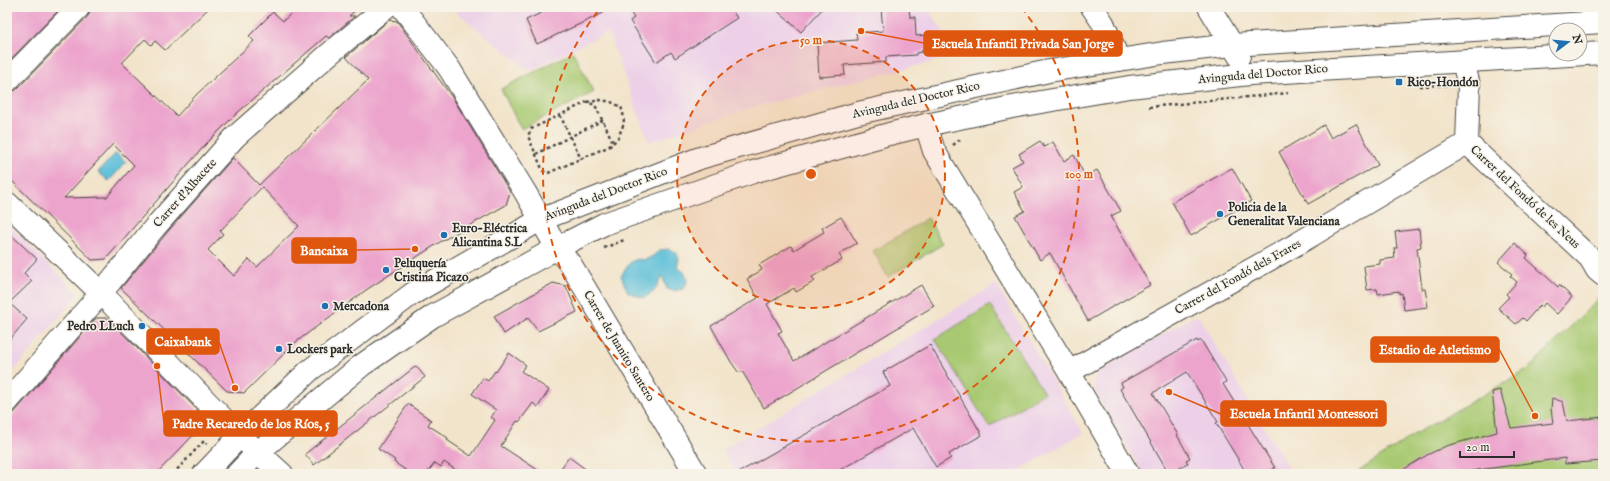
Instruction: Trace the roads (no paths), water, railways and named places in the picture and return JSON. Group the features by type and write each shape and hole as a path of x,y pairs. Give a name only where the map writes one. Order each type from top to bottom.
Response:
{"street":[{"path":"7,81 79,7"},
{"name":"Carrer d'Albacete","path":"7,402 101,293 155,226 235,137 328,55 386,7"},
{"name":"Carrer de Juanito Santero","path":"402,7 449,68 557,248 571,265 696,474"},
{"path":"1092,7 1103,23 1119,60"},
{"path":"1209,7 1250,74"},
{"name":"Avinguda del Doctor Rico","path":"204,474 240,436 310,370 412,294 540,220 700,158 858,113 1032,75 1119,60 1232,45 1603,22"},
{"name":"Avinguda del Doctor Rico","path":"236,474 258,452 362,365 433,316 604,224 753,172 881,136 1012,107 1129,87 1250,74 1603,53"},
{"name":"Carrer del Fondó de les Neus","path":"1464,62 1469,85 1467,143 1596,258 1597,270 1603,275"},
{"name":"Avinguda del Doctor Rico","path":"926,126 934,110 944,105 1009,89 1032,75"},
{"path":"926,126 934,151 1069,372 1128,474"},
{"name":"Carrer del Fondó dels Frares","path":"1069,372 1297,244 1467,143"},
{"path":"7,203 101,293 240,436 282,474"}],"water":[{"path":"116,153 126,162 109,181 98,172"},
{"path":"669,249 676,252 679,259 677,267 684,272 688,280 683,289 674,291 667,289 662,276 655,290 643,298 628,292 621,276 630,263 640,259 645,260 653,256 659,250"}],"place":[{"name":"Escuela Infantil Privada San Jorge","path":"861,31"},
{"name":"Rico-Hondón","path":"1399,82"},
{"name":"Policia de la Generalitat Valenciana","path":"1220,214"},
{"name":"Euro-Eléctrica Alicantina S.L","path":"444,235"},
{"name":"Bancaixa","path":"415,249"},
{"name":"Peluquería Cristina Picazo","path":"386,270"},
{"name":"Mercadona","path":"325,306"},
{"name":"Pedro LLuch","path":"142,326"},
{"name":"Lockers park","path":"279,349"},
{"name":"Padre Recaredo de los Ríos, 5","path":"157,366"},
{"name":"Caixabank","path":"235,388"},
{"name":"Escuela Infantil Montessori","path":"1169,392"},
{"name":"Estadio de Atletismo","path":"1535,416"}]}
